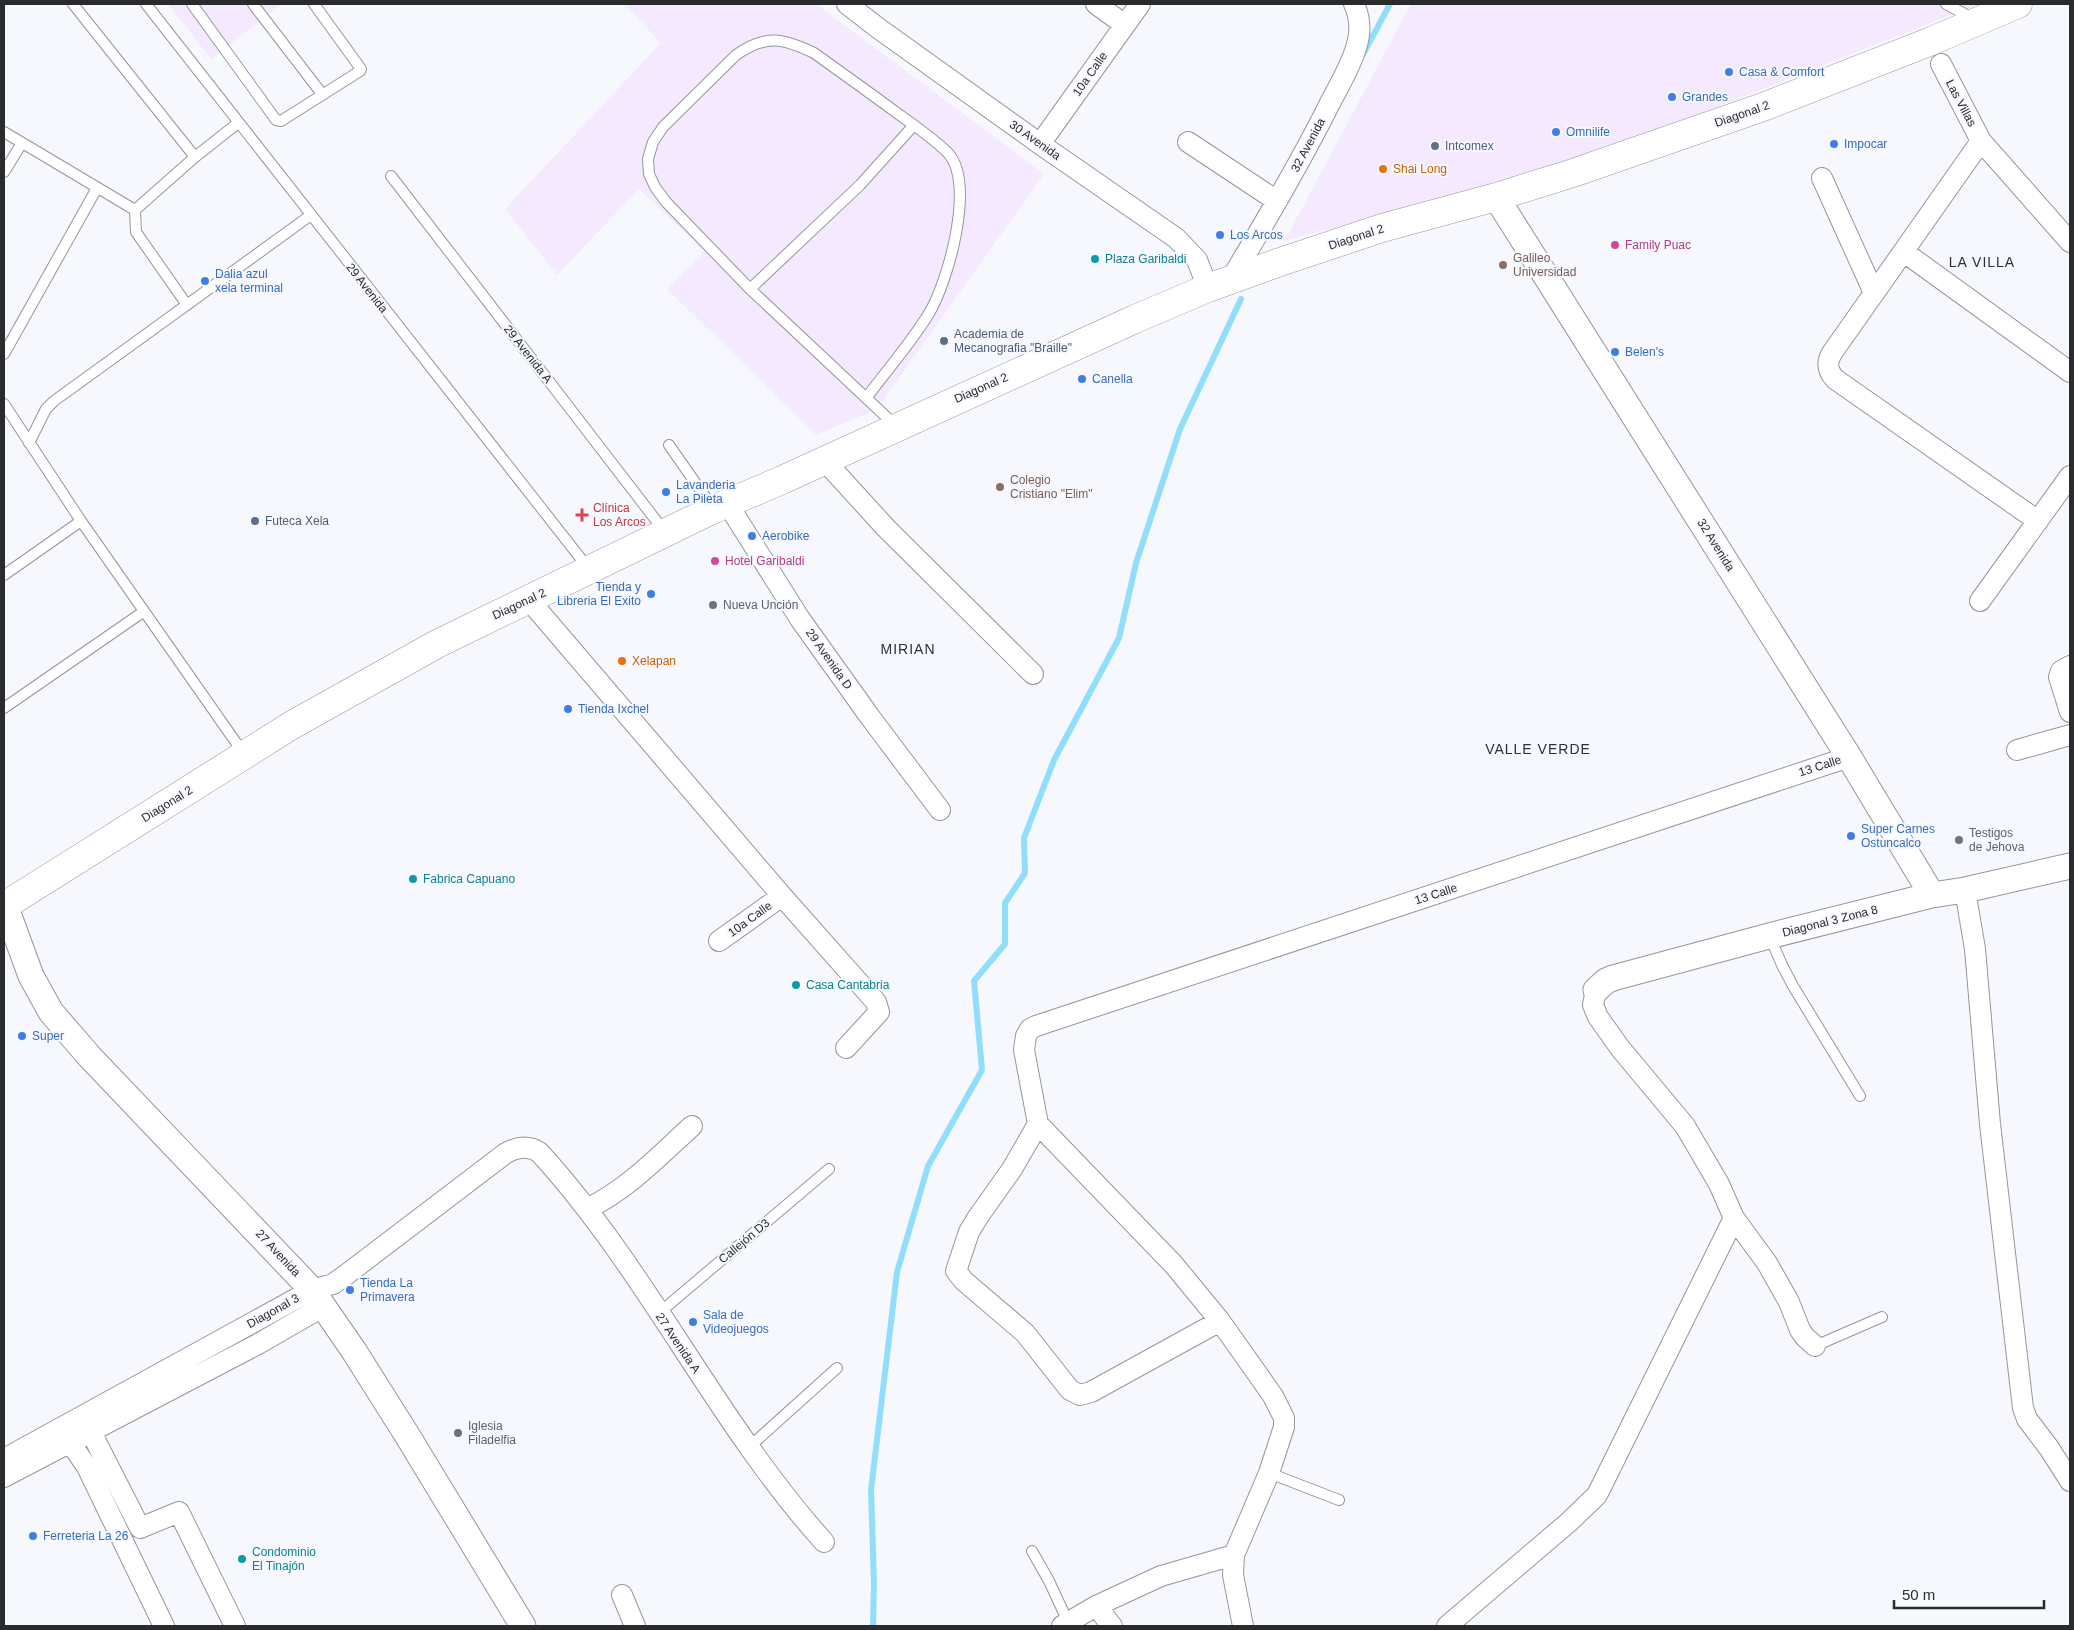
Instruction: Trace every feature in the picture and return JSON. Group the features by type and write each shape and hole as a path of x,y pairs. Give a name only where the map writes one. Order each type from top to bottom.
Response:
{"main road":[{"name":"Diagonal 2","path":"5,906 292,725 366,682 438,644 720,506 1220,283 1382,228 1496,197 1573,173 1763,107 1979,22 2009,5"}],"street":[{"name":"30 Avenida","path":"847,4 1040,144 1176,238 1220,283"},
{"path":"1096,4 1125,25"},
{"name":"10a Calle","path":"1040,144 1140,4"},
{"name":"32 Avenida","path":"1220,283 1277,201 1309,144 1356,47 1360,30 1358,13 1354,4"},
{"name":"Las Villas","path":"1941,64 1981,141 2070,242"},
{"path":"1981,141 1829,359 1828,365 1832,375 2038,521"},
{"path":"1188,142 1277,201"},
{"path":"1822,178 1874,294"},
{"name":"32 Avenida","path":"1496,197 1849,757 1932,896"},
{"path":"1904,252 2070,372"},
{"path":"824,460 886,528 1033,674"},
{"path":"1980,601 2070,476"},
{"name":"29 Avenida D","path":"720,506 870,717 940,810"},
{"path":"529,600 782,896 876,1002 879,1009 877,1015 846,1048"},
{"path":"2066,668 2058,677 2070,712"},
{"path":"2017,750 2070,735"},
{"name":"13 Calle","path":"1038,1124 1024,1050 1026,1036 1030,1029 1036,1026 1849,757"},
{"name":"Diagonal 3 Zona 8","path":"1596,990 1606,981 1613,978 1770,936 1932,896 2070,866"},
{"path":"1965,890 1975,949 1990,1124 2023,1408 2027,1419 2050,1448 2070,1481"},
{"name":"10a Calle","path":"719,942 782,896"},
{"name":"27 Avenida","path":"5,906 31,976 51,1012 89,1056 318,1298 407,1435 523,1626"},
{"path":"1596,990 1593,1005 1598,1017 1620,1048 1685,1126 1719,1184 1734,1218 1767,1262 1805,1337 1815,1346"},
{"path":"1220,1321 1091,1392 1080,1395 1070,1390 1025,1333 964,1281 956,1271 969,1232 1012,1169 1038,1124 1174,1265 1220,1321 1273,1396 1284,1418 1284,1427 1269,1473 1234,1554 1233,1575 1243,1626"},
{"path":"587,1209 616,1193 692,1126"},
{"name":"Diagonal 3","path":"4,1477 258,1344 318,1298 333,1284 506,1153 515,1149 528,1148"},
{"name":"27 Avenida A","path":"528,1148 539,1152 587,1209 748,1448 782,1494 824,1542"},
{"path":"1447,1626 1570,1522 1597,1494 1734,1218"},
{"name":"Diagonal 3","path":"4,1459 318,1298"},
{"path":"91,1432 140,1528 178,1512 235,1626"},
{"path":"70,1442 87,1467 164,1626"},
{"path":"1065,1624 1096,1606 1161,1576 1234,1554"},
{"path":"622,1595 635,1626"},
{"path":"1096,1606 1112,1626"}],"lane":[{"path":"73,4 194,157"},
{"name":"29 Avenida","path":"146,4 589,570"},
{"path":"192,4 276,120 281,121 360,71 361,67 314,4"},
{"path":"252,4 286,45 322,94"},
{"path":"1946,4 1979,22"},
{"path":"867,397 928,314 947,269 954,240 960,199 960,181 956,165 948,153 914,125 814,53 796,44 780,40 764,41 749,46 736,55 670,120 653,142 648,159 648,174 655,188 666,202 750,289 867,397 896,427"},
{"path":"135,210 194,157 238,123"},
{"path":"750,289 860,185 914,125"},
{"path":"4,132 135,210"},
{"path":"4,172 22,143"},
{"name":"29 Avenida A","path":"391,176 665,532"},
{"path":"4,354 97,188"},
{"path":"135,210 136,232 187,305"},
{"path":"29,443 46,409 54,401 311,215"},
{"path":"4,404 143,612 244,755"},
{"path":"668,445 720,506"},
{"path":"4,575 81,521"},
{"path":"4,708 143,612"},
{"path":"1770,936 1786,972 1860,1096"},
{"name":"Callejón D3","path":"658,1313 829,1169"},
{"path":"1815,1346 1882,1317"},
{"path":"748,1448 837,1368"},
{"path":"1269,1473 1339,1500"},
{"path":"1032,1552 1049,1581 1065,1624"}],"shaded area":[{"path":"168,4 281,4 211,59"},
{"path":"624,4 816,4 1044,174 877,409 816,435 667,289 704,251 639,189 557,275 505,209 661,43"},
{"path":"1411,4 1979,4 1564,167 1398,213 1285,240"}],"waterway":[{"path":"1362,56 1390,4"},
{"path":"873,1626 874,1583 871,1490 897,1272 928,1166 982,1070 974,981 1005,944 1005,903 1025,873 1024,838 1054,760 1119,638 1136,563 1180,429 1241,299"}],"place":[{"name":"Casa & Comfort","path":"1729,72"},
{"name":"Grandes","path":"1672,97"},
{"name":"Omnilife","path":"1556,132"},
{"name":"Impocar","path":"1834,144"},
{"name":"Intcomex","path":"1435,146"},
{"name":"Shai Long","path":"1383,169"},
{"name":"Los Arcos","path":"1220,235"},
{"name":"Family Puac","path":"1615,245"},
{"name":"Plaza Garibaldi","path":"1095,259"},
{"name":"Galileo Universidad","path":"1503,265"},
{"name":"Dalia azul xela terminal","path":"205,281"},
{"name":"Academia de Mecanografia \"Braille\"","path":"944,341"},
{"name":"Belen's","path":"1615,352"},
{"name":"Canella","path":"1082,379"},
{"name":"Colegio Cristiano \"Elim\"","path":"1000,487"},
{"name":"Lavanderia La Pileta","path":"666,492"},
{"name":"Clínica Los Arcos","path":"582,515"},
{"name":"Futeca Xela","path":"255,521"},
{"name":"Aerobike","path":"752,536"},
{"name":"Hotel Garibaldi","path":"715,561"},
{"name":"Tienda y Libreria El Exito","path":"651,594"},
{"name":"Nueva Unción","path":"713,605"},
{"name":"Xelapan","path":"622,661"},
{"name":"Tienda Ixchel","path":"568,709"},
{"name":"Super Carnes Ostuncalco","path":"1851,836"},
{"name":"Testigos de Jehova","path":"1959,840"},
{"name":"Fabrica Capuano","path":"413,879"},
{"name":"Casa Cantabria","path":"796,985"},
{"name":"Super","path":"22,1036"},
{"name":"Tienda La Primavera","path":"350,1290"},
{"name":"Sala de Videojuegos","path":"693,1322"},
{"name":"Iglesia Filadelfia","path":"458,1433"},
{"name":"Ferreteria La 26","path":"33,1536"},
{"name":"Condominio El Tinajón","path":"242,1559"}],"district":[{"name":"LA VILLA","path":"1982,262"},
{"name":"MIRIAN","path":"908,649"},
{"name":"VALLE VERDE","path":"1538,749"}]}
